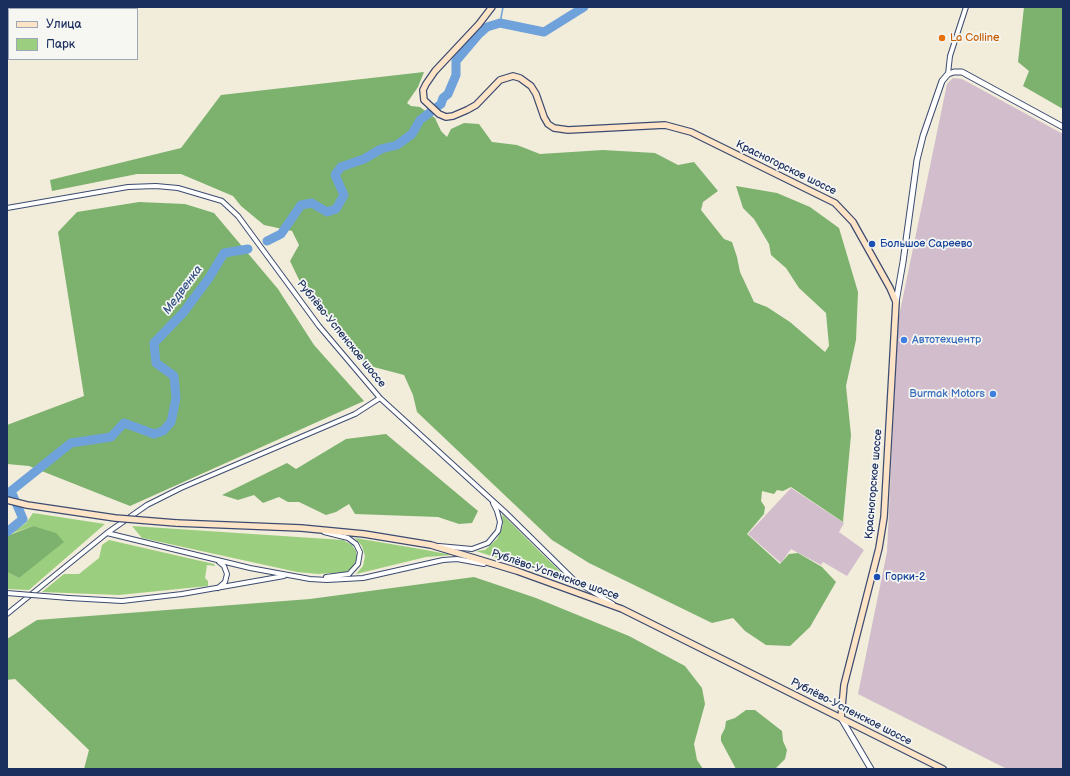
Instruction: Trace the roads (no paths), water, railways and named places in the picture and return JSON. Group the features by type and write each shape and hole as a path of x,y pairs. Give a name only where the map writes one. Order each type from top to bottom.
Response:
{"main road":[{"name":"Красногорское шоссе","path":"492,7 479,24 429,78 423,90 426,104 439,114 446,117 463,112 476,105 500,80 513,76 520,78 531,86 536,94 544,117 548,124 554,128 568,130 664,125 691,132 821,195 839,207 853,222 896,302 884,517 879,548 844,685 841,718"},
{"name":"Рублёво-Успенское шоссе","path":"7,500 27,505 115,518 176,524 301,528 364,534 432,545 516,570 622,609 943,769"}],"street":[{"path":"948,74 950,56 966,7"},
{"path":"896,302 904,262 917,160 923,136 942,81 948,74 962,72 1063,127"},
{"name":"Рублёво-Успенское шоссе","path":"7,208 128,187 149,186 178,188 222,201 238,216 319,326 380,398 575,581 622,609"},
{"path":"7,614 106,533 147,505 181,488 355,414 380,398"},
{"path":"432,545 472,549 488,543 498,531 500,522 497,511 490,500"},
{"path":"301,528 348,538 356,544 360,552 358,564 349,574 310,579"},
{"path":"106,533 289,576 310,579 327,580 363,578 443,560 476,562 516,570"},
{"path":"214,559 224,566 227,574 225,582 216,589"},
{"path":"7,593 69,598 122,600 216,589 289,576"},
{"path":"841,718 871,769"}],"waterway":[{"path":"500,23 503,7"},
{"name":"Медвенка","path":"267,241 281,234 301,205 312,203 327,212 336,209 344,195 335,175 341,167 364,159 381,149 397,145 412,134 420,120 441,104 443,98 448,94 456,75 456,61 478,35 487,27 500,23 544,32 584,7"},
{"name":"Медвенка","path":"7,532 23,519 11,491 71,443 111,437 124,423 154,434 163,431 171,422 176,398 174,376 156,363 154,343 183,313 209,278 224,253 248,249"}],"place":[{"name":"La Colline","path":"942,38"},
{"name":"Большое Сареево","path":"872,244"},
{"name":"Автотехцентр","path":"904,340"},
{"name":"Burmak Motors","path":"993,394"},
{"name":"Горки-2","path":"877,577"}]}
